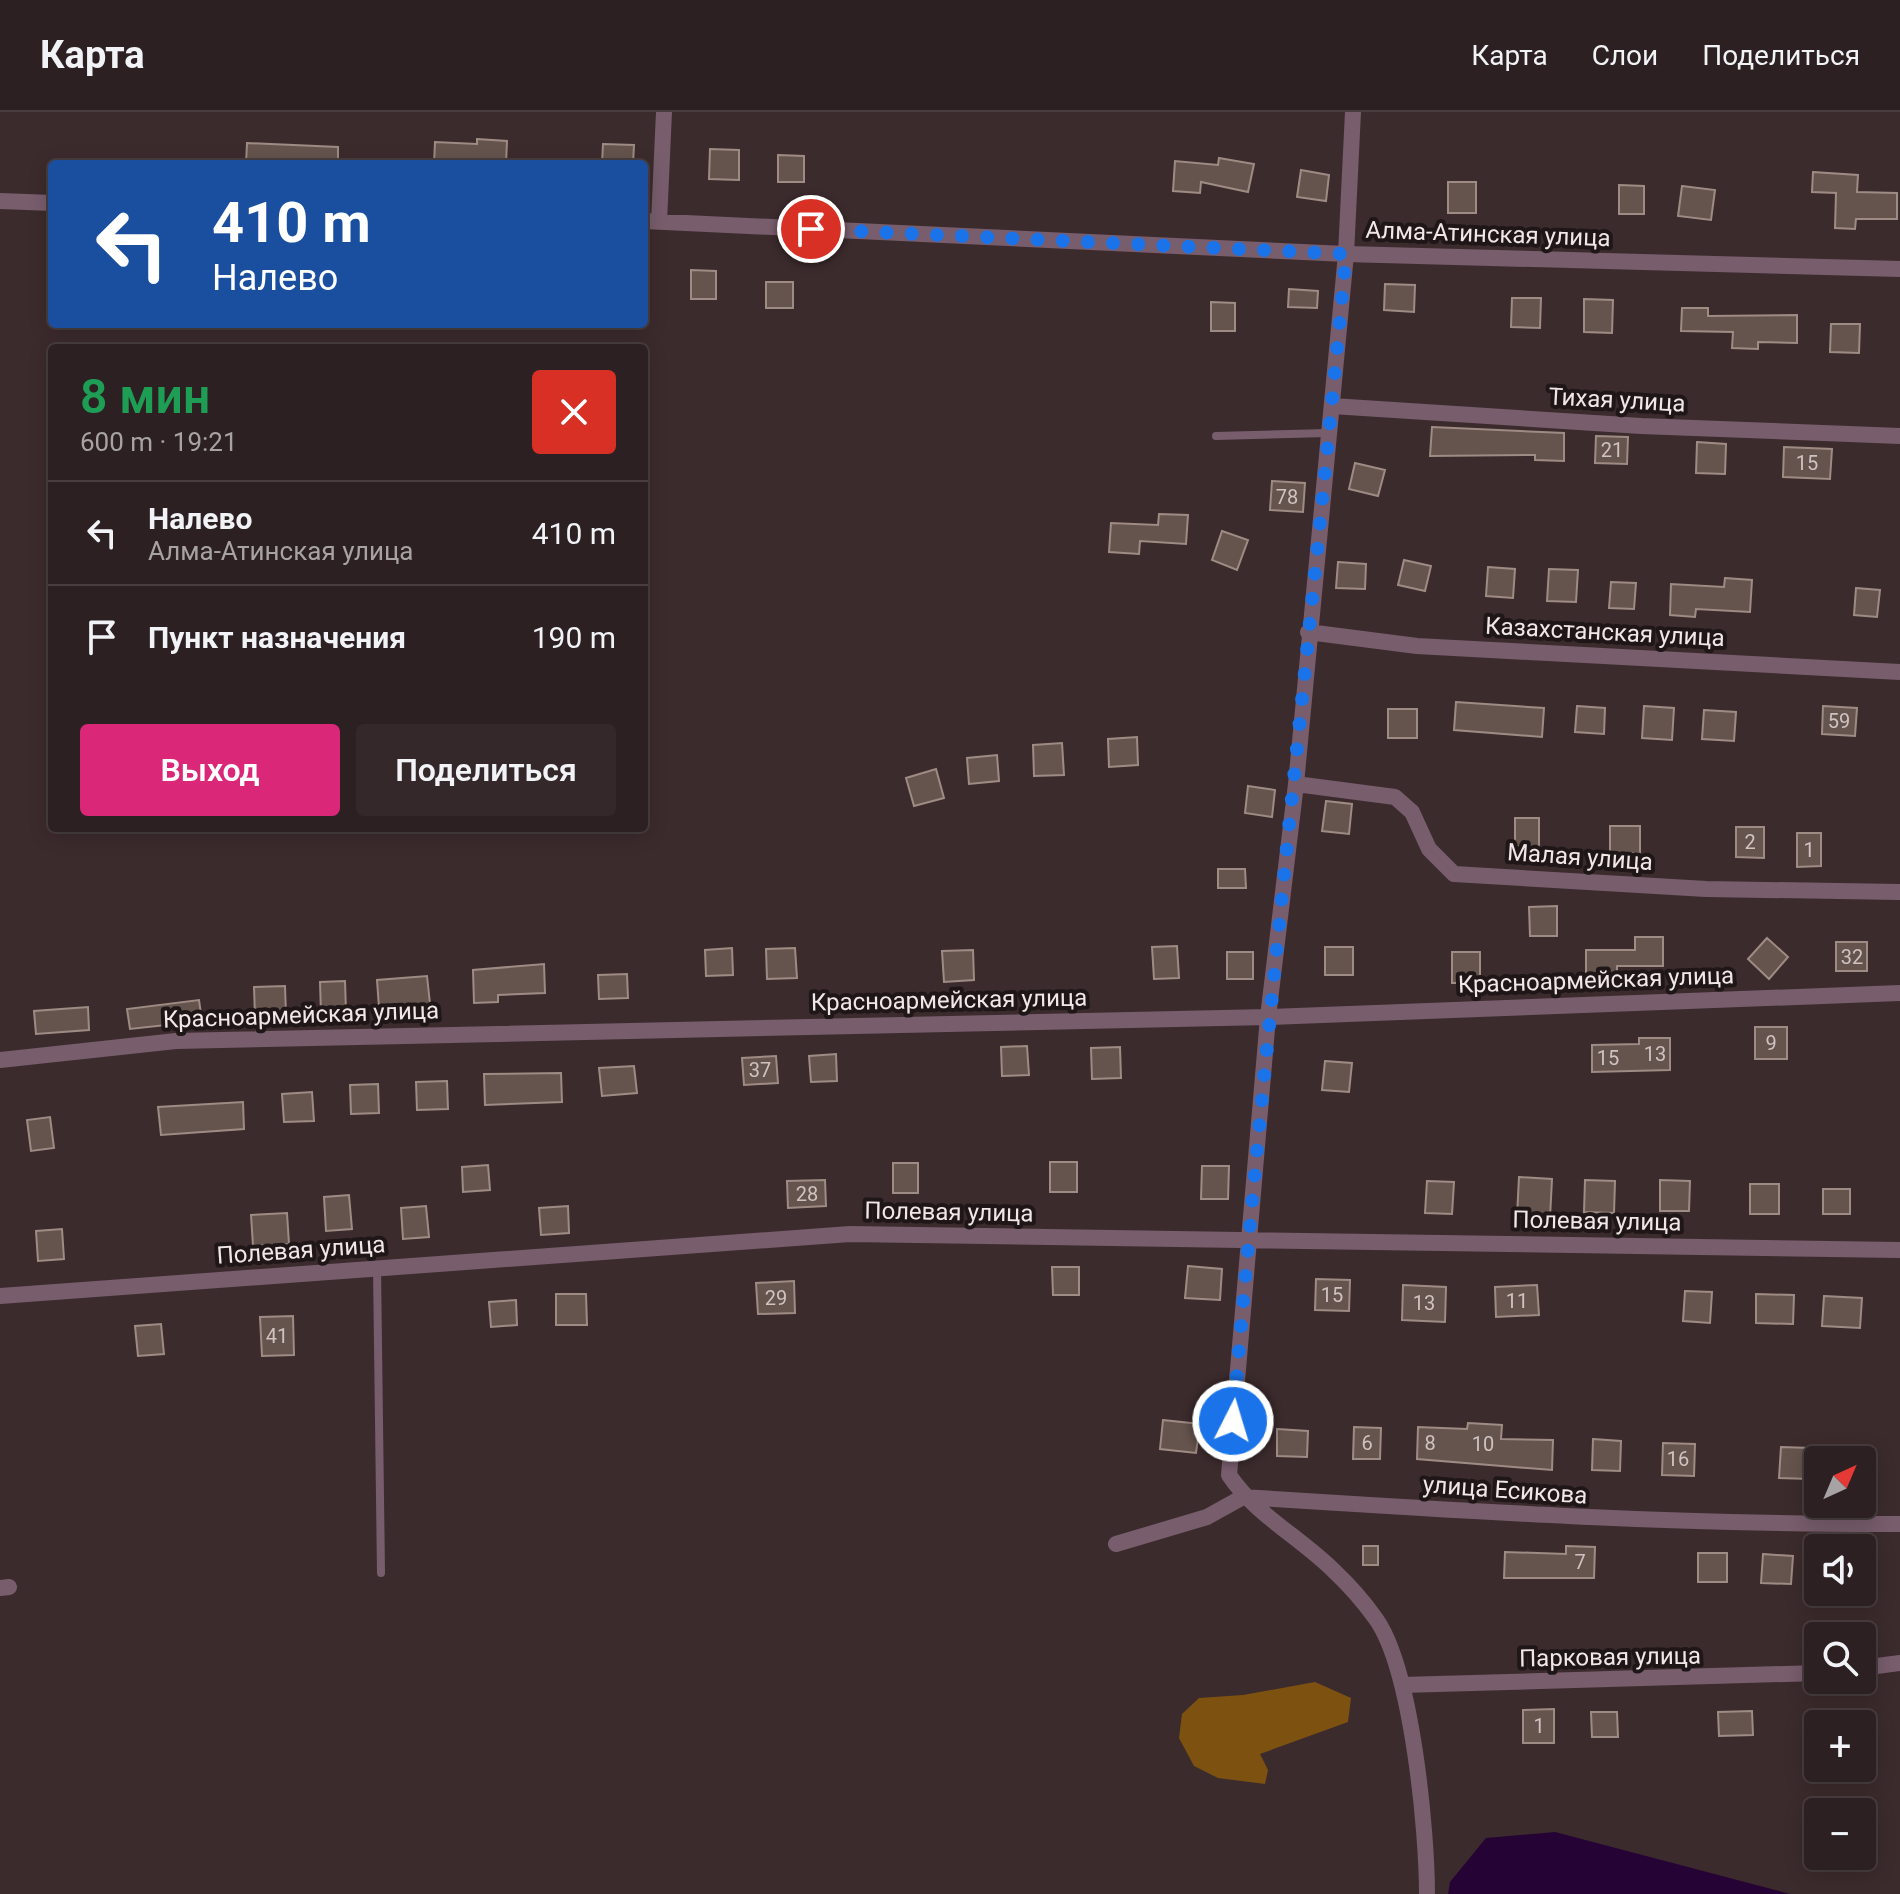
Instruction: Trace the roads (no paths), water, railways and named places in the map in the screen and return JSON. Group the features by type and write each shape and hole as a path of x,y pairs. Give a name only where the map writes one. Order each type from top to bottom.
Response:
{"street":[{"path":"651,221 664,112"},
{"path":"1353,112 1346,254 1296,784 1268,1017 1229,1475 1243,1497 1332,1569 1378,1621 1402,1685 1427,1839 1427,1894"},
{"path":"0,201 48,203"},
{"name":"Алма-Атинская улица","path":"651,221 1346,254 1900,269"},
{"name":"Тихая улица","path":"1332,406 1641,426 1900,436"},
{"name":"Казахстанская улица","path":"1308,632 1417,646 1900,672"},
{"name":"Малая улица","path":"1296,784 1395,797 1412,812 1429,849 1454,874 1706,889 1900,892"},
{"name":"Красноармейская улица","path":"0,1060 176,1041 1268,1017 1900,993"},
{"name":"Полевая улица","path":"0,1296 850,1234 1900,1250"},
{"path":"1116,1544 1207,1517 1243,1497"},
{"name":"улица Есикова","path":"1243,1497 1582,1519 1743,1525 1900,1524"},
{"path":"1876,1666 1900,1663"},
{"name":"Парковая улица","path":"1402,1685 1804,1673"}],"lane":[{"path":"1216,436 1329,433"},
{"path":"377,1268 381,1573"}]}
